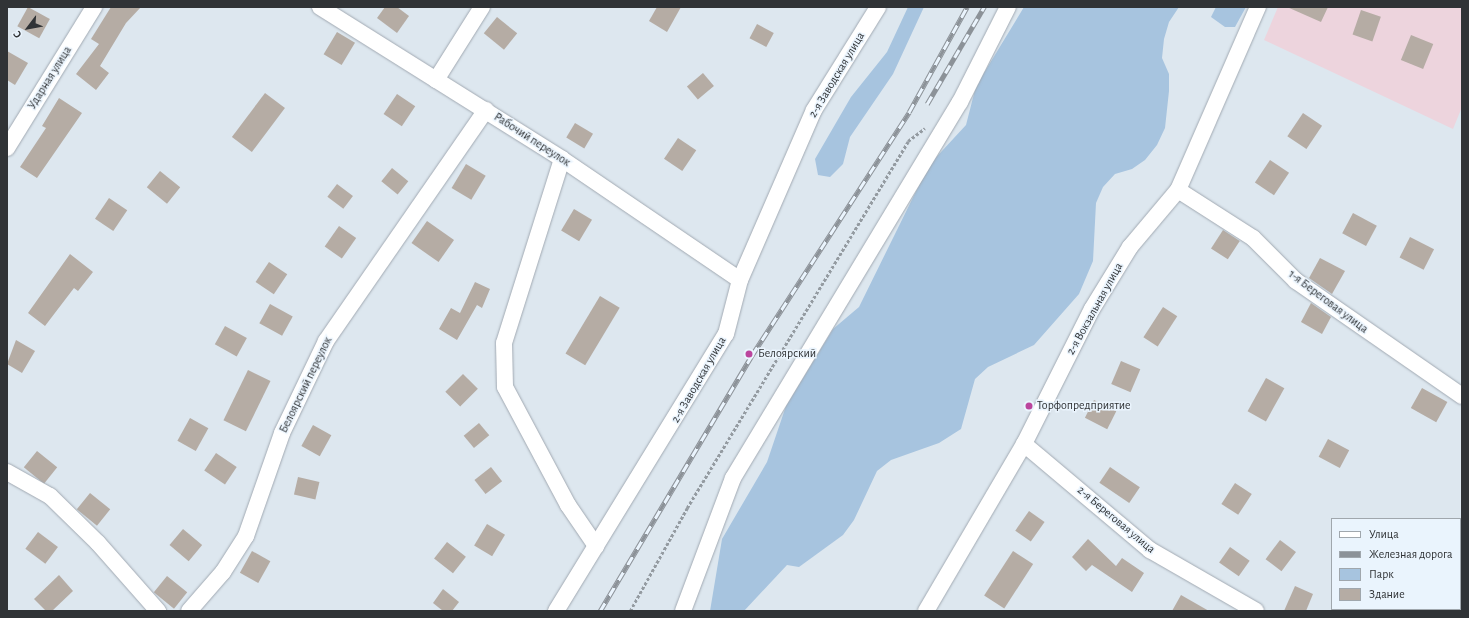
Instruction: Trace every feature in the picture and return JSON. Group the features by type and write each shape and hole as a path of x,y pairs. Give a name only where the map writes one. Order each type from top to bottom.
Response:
{"street":[{"name":"Ударная улица","path":"7,148 94,7"},
{"name":"Рабочий переулок","path":"320,7 562,159 740,280"},
{"path":"436,80 482,7"},
{"name":"2-я Заводская улица","path":"556,611 726,334 740,280 814,110 878,7"},
{"path":"683,611 733,478 960,102 1008,7"},
{"name":"2-я Вокзальная улица","path":"926,611 1024,444 1092,309 1130,247 1178,190 1258,7"},
{"name":"Белоярский переулок","path":"189,611 223,572 246,536 282,433 326,341 486,110"},
{"path":"562,159 504,343 505,387 568,506 596,546"},
{"name":"1-я Береговая улица","path":"1178,190 1253,238 1296,281 1462,396"},
{"name":"2-я Береговая улица","path":"1024,444 1150,550 1256,611"},
{"path":"7,472 50,496 98,543 158,611"}],"path":[{"path":"630,611 686,508 908,141 931,124"}],"shaded area":[{"path":"1278,7 1462,7 1462,107 1453,129 1264,40"}],"green space":[{"path":"908,7 924,7 893,74 850,137 843,164 830,177 818,175 815,159 851,97 887,52"},
{"path":"1024,7 1179,7 1169,22 1164,39 1162,58 1169,74 1169,91 1165,128 1157,145 1145,160 1132,169 1115,174 1103,187 1096,203 1093,261 1079,294 1034,345 988,367 975,379 961,429 939,443 891,460 877,471 854,520 843,535 799,567 787,565 744,611 710,611 722,539 767,462 786,406 833,329 859,307 929,165 966,125 976,86"},
{"path":"1216,7 1246,7 1235,27 1225,27 1211,17"}],"building":[{"path":"28,7 50,19 39,38 17,26"},
{"path":"111,7 141,7 126,23 100,66 109,73 96,90 76,74 99,44 91,39"},
{"path":"385,7 397,7 409,16 397,33 377,18"},
{"path":"657,7 681,7 667,32 649,21"},
{"path":"1287,7 1328,7 1321,22"},
{"path":"1361,10 1381,17 1372,41 1353,35"},
{"path":"497,17 517,33 504,50 484,33"},
{"path":"757,24 774,33 766,47 749,38"},
{"path":"337,32 355,43 342,65 324,54"},
{"path":"1411,35 1433,44 1423,69 1401,60"},
{"path":"7,51 28,63 15,85 7,80"},
{"path":"703,73 714,86 698,100 687,86"},
{"path":"265,93 285,108 252,152 232,137"},
{"path":"397,94 415,106 402,126 384,114"},
{"path":"59,98 82,113 37,178 20,167 46,128 42,126"},
{"path":"1303,113 1322,126 1306,149 1287,136"},
{"path":"575,123 593,134 584,148 566,138"},
{"path":"678,138 696,150 682,171 664,159"},
{"path":"1270,160 1289,173 1274,195 1255,182"},
{"path":"466,164 486,176 471,200 452,188"},
{"path":"392,168 408,181 398,194 381,181"},
{"path":"160,171 180,187 167,204 147,187"},
{"path":"337,184 353,196 343,209 327,197"},
{"path":"109,198 127,210 113,231 95,219"},
{"path":"574,209 592,220 579,241 561,230"},
{"path":"1353,213 1377,226 1366,246 1342,233"},
{"path":"427,221 454,240 439,262 412,243"},
{"path":"339,226 356,238 342,259 325,246"},
{"path":"1223,230 1240,241 1228,259 1211,248"},
{"path":"1410,237 1434,249 1424,270 1400,257"},
{"path":"70,254 93,272 78,291 74,288 45,326 28,313"},
{"path":"1320,258 1345,271 1332,294 1309,278"},
{"path":"269,262 287,274 274,294 256,282"},
{"path":"475,282 490,289 482,308 477,305 457,340 439,329 451,308 460,313"},
{"path":"600,296 620,308 585,365 565,353"},
{"path":"1311,303 1331,317 1322,334 1301,322"},
{"path":"270,304 293,317 282,336 259,323"},
{"path":"1163,307 1177,316 1158,346 1143,337"},
{"path":"225,326 247,338 237,356 215,344"},
{"path":"16,340 35,351 22,373 7,364"},
{"path":"1121,361 1140,369 1131,392 1111,384"},
{"path":"248,370 270,381 246,431 223,420"},
{"path":"463,374 478,389 460,407 445,392"},
{"path":"1266,378 1284,388 1266,421 1248,411"},
{"path":"1422,388 1447,402 1436,422 1411,408"},
{"path":"1094,400 1116,411 1107,429 1085,418"},
{"path":"190,418 208,428 196,451 177,441"},
{"path":"479,423 489,435 474,448 464,436"},
{"path":"313,425 331,435 320,456 301,446"},
{"path":"1328,439 1349,450 1340,468 1319,457"},
{"path":"37,451 57,467 44,484 24,467"},
{"path":"216,453 237,467 225,484 204,470"},
{"path":"491,467 502,481 486,494 474,480"},
{"path":"1110,467 1140,487 1129,503 1099,483"},
{"path":"298,477 319,482 315,499 294,495"},
{"path":"1235,483 1252,494 1238,515 1221,504"},
{"path":"90,493 110,509 97,526 77,509"},
{"path":"1029,511 1045,522 1031,542 1015,531"},
{"path":"487,524 505,535 492,556 474,545"},
{"path":"183,529 202,545 189,561 170,545"},
{"path":"38,532 58,547 45,564 25,549"},
{"path":"1088,539 1116,566 1122,558 1144,573 1132,592 1092,565 1086,571 1072,557"},
{"path":"1280,540 1296,552 1282,571 1266,559"},
{"path":"447,542 466,557 453,573 434,559"},
{"path":"1230,547 1250,561 1239,576 1219,563"},
{"path":"252,551 270,561 258,583 240,573"},
{"path":"1013,551 1033,564 1004,609 984,595"},
{"path":"59,575 73,591 52,611 46,611 34,599"},
{"path":"167,576 187,592 174,609 154,592"},
{"path":"1295,586 1313,594 1306,611 1284,611"},
{"path":"443,589 459,602 452,611 443,611 433,603"},
{"path":"1181,595 1209,611 1172,611"}],"railway":[{"path":"600,611 752,355 909,112 967,7"},
{"path":"927,104 984,7"}],"place":[{"name":"Белоярский","path":"749,354"},
{"name":"Торфопредприятие","path":"1029,406"}]}
